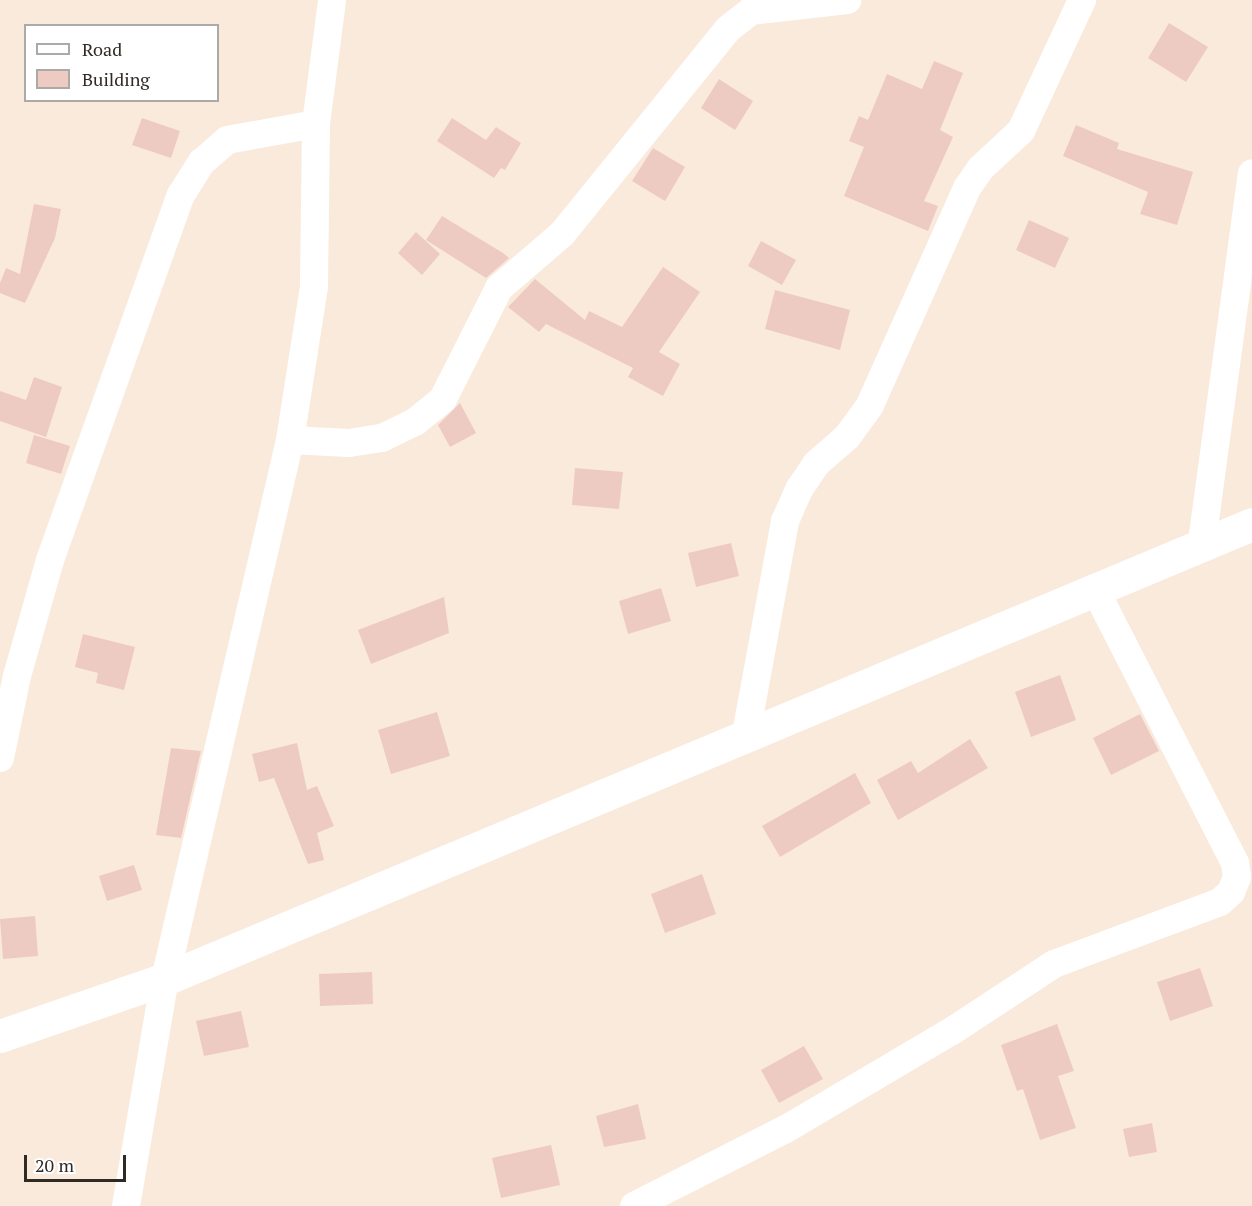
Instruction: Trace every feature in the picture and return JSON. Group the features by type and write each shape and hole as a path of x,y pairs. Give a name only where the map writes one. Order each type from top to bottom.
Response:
{"street":[{"path":"126,1206 165,979 290,440 314,286 316,124 332,0"},
{"path":"290,440 349,443 382,438 415,422 443,399 499,288 562,234 729,29 751,11 847,0"},
{"path":"746,734 785,521 800,488 816,464 848,437 870,405 967,188 981,168 1005,150 1021,131 1082,0"},
{"path":"0,758 17,676 50,560 181,195 202,162 227,140 316,124"},
{"path":"1202,542 1252,173"},
{"path":"0,1036 165,979 1202,542 1252,524"},
{"path":"634,1206 786,1129 952,1031 1054,964 1220,902 1231,892 1237,877 1235,863 1095,588"}],"building":[{"path":"1169,23 1208,47 1186,82 1148,58"},
{"path":"934,61 963,73 940,130 953,137 924,201 938,206 928,231 844,196 864,147 849,141 859,116 868,120 887,74 922,89"},
{"path":"719,79 753,101 735,130 701,108"},
{"path":"142,118 180,131 171,158 132,145"},
{"path":"452,118 486,140 496,127 521,143 505,170 501,168 494,178 437,141"},
{"path":"1076,125 1119,143 1117,149 1193,172 1177,225 1140,214 1148,192 1063,156"},
{"path":"653,148 685,167 665,201 632,181"},
{"path":"34,204 61,209 55,238 25,303 0,293 0,283 6,268 20,274"},
{"path":"442,216 509,258 486,278 426,240"},
{"path":"1029,220 1069,238 1055,268 1016,250"},
{"path":"416,232 440,254 422,275 398,253"},
{"path":"761,241 796,260 782,285 748,266"},
{"path":"663,267 700,292 659,352 680,364 663,396 628,377 633,368 546,324 539,332 508,307 535,279 585,320 589,311 622,327"},
{"path":"775,290 850,310 840,350 765,329"},
{"path":"34,377 62,387 46,437 0,421 0,391 26,400"},
{"path":"460,403 476,433 450,447 438,425"},
{"path":"34,435 70,446 61,474 26,463"},
{"path":"575,468 623,472 619,509 572,505"},
{"path":"731,543 739,576 696,587 688,553"},
{"path":"661,588 671,621 628,634 619,601"},
{"path":"444,597 449,633 371,664 358,630"},
{"path":"83,634 135,647 124,690 96,683 98,673 75,667"},
{"path":"1060,675 1076,720 1031,737 1015,692"},
{"path":"437,712 450,756 391,774 378,730"},
{"path":"1140,714 1159,751 1111,775 1093,738"},
{"path":"970,739 988,768 898,820 877,780 911,761 918,773"},
{"path":"297,743 307,790 317,786 334,826 317,833 324,860 308,864 274,778 259,782 252,754"},
{"path":"171,748 201,751 181,838 156,835"},
{"path":"855,773 871,803 780,857 762,826"},
{"path":"134,865 142,890 107,901 99,876"},
{"path":"702,874 716,914 665,933 651,894"},
{"path":"35,916 38,956 3,959 0,919"},
{"path":"1200,968 1213,1006 1170,1021 1157,982"},
{"path":"372,972 373,1004 320,1006 319,974"},
{"path":"241,1011 249,1047 204,1056 196,1021"},
{"path":"1057,1024 1074,1071 1058,1076 1076,1128 1040,1140 1023,1089 1017,1091 1001,1045"},
{"path":"804,1046 823,1079 779,1103 761,1070"},
{"path":"638,1104 646,1139 604,1147 596,1116"},
{"path":"1152,1123 1157,1152 1129,1157 1123,1129"},
{"path":"551,1145 560,1185 501,1198 492,1158"}]}
